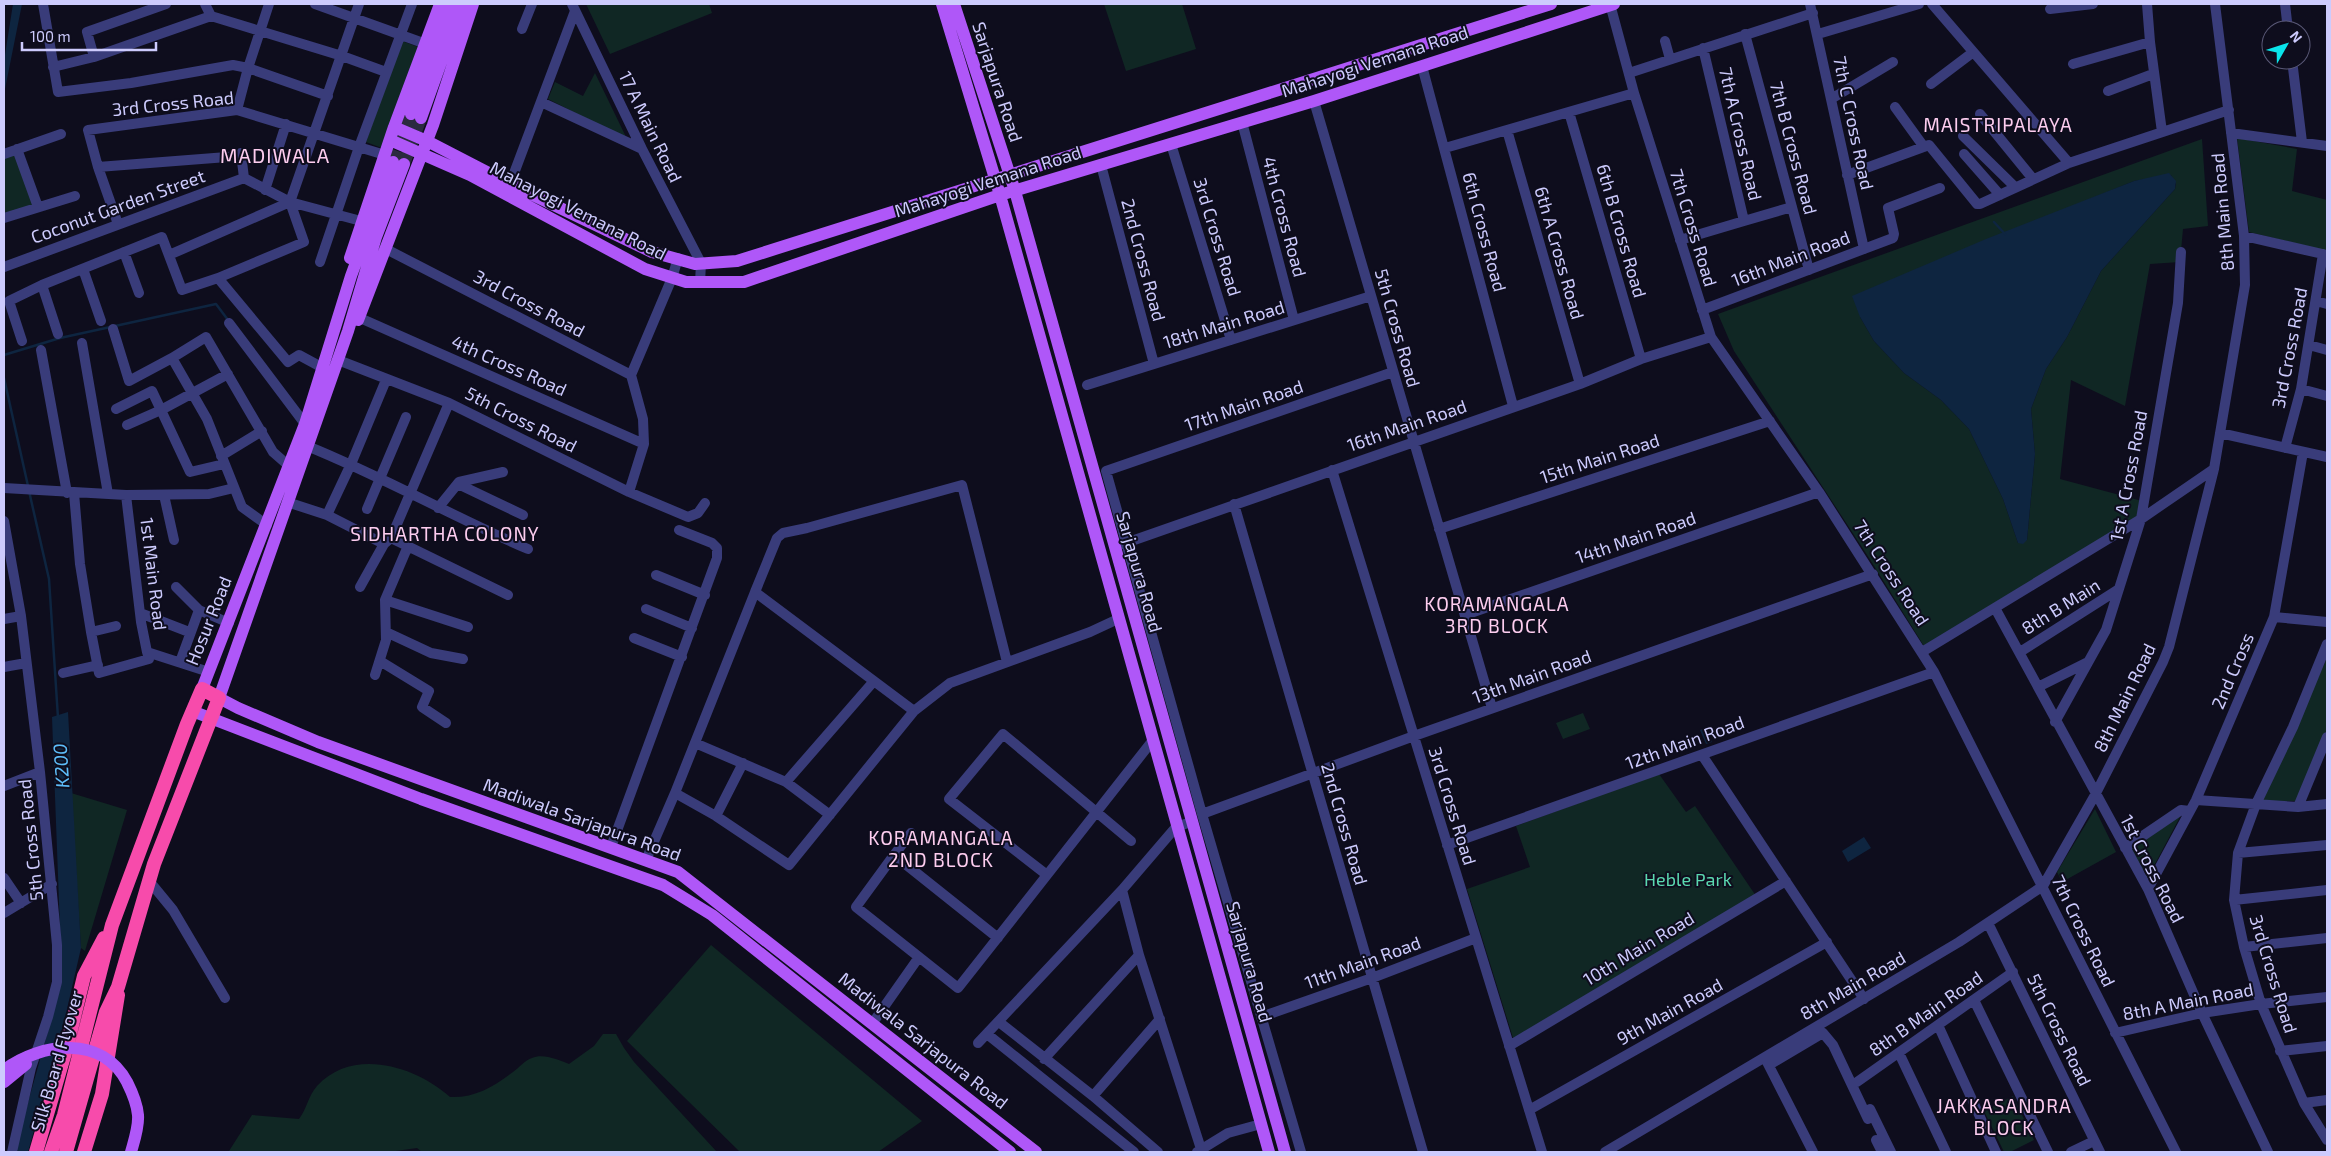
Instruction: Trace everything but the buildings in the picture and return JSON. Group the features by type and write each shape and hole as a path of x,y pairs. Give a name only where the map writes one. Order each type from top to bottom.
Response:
{"highway":[{"path":"202,689 219,698"},
{"name":"Hosur Road","path":"100,980 112,925 192,711 202,689"},
{"name":"Hosur Road","path":"106,1012 118,986 154,864 219,698"},
{"path":"36,1152 65,1055 84,976 112,925"},
{"name":"Silk Board Flyover","path":"66,1152 70,1117 100,980"},
{"path":"84,1152 102,1094 116,1012 118,986"},
{"name":"Silk Board Flyover","path":"50,1152 70,1117 106,1012"}],"main road":[{"path":"351,276 394,160 390,140 394,127 440,4"},
{"path":"450,4 416,116 462,4"},
{"path":"348,332 360,318 428,141 473,4"},
{"name":"Sarjapura Road","path":"942,4 1000,196 1269,1152"},
{"name":"Sarjapura Road","path":"954,4 1015,191 1285,1152"},
{"name":"Mahayogi Vemana Road","path":"394,127 428,141 510,184 652,252 695,264 737,261 1551,4"},
{"name":"Mahayogi Vemana Road","path":"390,140 470,175 645,269 686,282 744,282 1015,191 1314,101 1611,4"},
{"path":"351,276 350,254 361,222 394,160"},
{"name":"Hosur Road","path":"219,698 348,332 376,237 394,160"},
{"name":"Hosur Road","path":"202,689 305,424 351,276"},
{"name":"Madiwala Sarjapura Road","path":"219,698 318,742 678,872 1036,1152"},
{"name":"Madiwala Sarjapura Road","path":"192,711 420,799 663,885 712,915 1010,1152"},
{"path":"792,980 799,966"},
{"path":"4,1070 51,1048 71,1047 88,1049 102,1055 121,1072 133,1094 138,1115 131,1152"},
{"path":"4,1082 42,1051"},
{"path":"1255,1104 1270,1100"}],"street":[{"path":"43,4 58,92 131,83 228,65 248,68 328,96"},
{"path":"94,58 87,32 166,4"},
{"path":"205,4 210,16"},
{"path":"237,110 248,68 269,4"},
{"path":"316,4 426,44"},
{"path":"22,341 8,301 42,285 162,237 182,290 218,278 304,242 290,202 359,4"},
{"path":"320,262 358,147 412,4"},
{"path":"522,29 532,4"},
{"name":"7th Cross Road","path":"1611,4 1634,93 1711,337 1819,492 1934,672 2176,1152"},
{"path":"1818,34 1919,4"},
{"path":"1932,4 1972,53 2069,163"},
{"path":"2050,9 2093,4"},
{"path":"2147,4 2153,74 2162,132"},
{"name":"8th Main Road","path":"1605,1152 1767,1061 1827,1020 1988,923 2043,886 2095,795 2163,662 2181,603 2214,469 2245,285 2244,236 2215,4"},
{"path":"2285,4 2287,20"},
{"path":"510,184 574,7"},
{"name":"17 A Main Road","path":"574,7 642,149 701,263"},
{"path":"1629,73 1745,34 1811,8"},
{"name":"7th C Cross Road","path":"1811,8 1864,249"},
{"path":"53,67 94,58 210,16 342,56 386,72"},
{"name":"7th B Cross Road","path":"1745,34 1809,270"},
{"path":"1665,41 1670,59"},
{"path":"2073,64 2150,42"},
{"name":"7th A Cross Road","path":"1680,240 1744,221 1703,48"},
{"path":"1931,84 1972,53"},
{"path":"1831,98 1893,62"},
{"name":"6th Cross Road","path":"1422,66 1513,406"},
{"path":"2293,70 2302,142"},
{"path":"2108,91 2153,74"},
{"path":"1445,148 1634,93"},
{"name":"5th Cross Road","path":"1314,101 1492,708"},
{"path":"541,102 642,149"},
{"path":"1895,107 1924,147"},
{"name":"3rd Cross Road","path":"118,224 98,167 88,130 237,110 314,132 394,160"},
{"path":"1847,175 1928,145 1978,205 2069,163 2229,110"},
{"name":"6th B Cross Road","path":"1570,112 1641,359"},
{"path":"1980,114 2032,179"},
{"name":"4th Cross Road","path":"1242,122 1294,320"},
{"path":"265,190 286,124"},
{"name":"6th A Cross Road","path":"1507,130 1580,384"},
{"path":"2231,133 2327,146"},
{"path":"4,154 61,134"},
{"path":"1963,136 2015,188"},
{"name":"3rd Cross Road","path":"1171,144 1231,340"},
{"path":"17,149 38,207"},
{"path":"98,167 240,154 244,178 265,190 290,202 361,222"},
{"path":"1964,154 2000,194"},
{"name":"2nd Cross Road","path":"1101,164 1154,364"},
{"name":"Coconut Garden Street","path":"4,267 244,178"},
{"name":"16th Main Road","path":"1702,310 1894,236 1888,208 1940,188"},
{"name":"Coconut Garden Street","path":"4,218 75,196"},
{"path":"169,254 290,202"},
{"path":"1744,221 1792,207"},
{"path":"2244,236 2325,254"},
{"name":"3rd Cross Road","path":"386,249 631,375"},
{"path":"124,252 139,293"},
{"name":"1st A Cross Road","path":"2055,722 2106,630 2141,519 2178,303 2181,252"},
{"name":"3rd Cross Road","path":"2285,448 2301,389 2325,254"},
{"path":"628,492 644,444 643,419 631,375 672,278 678,258"},
{"path":"700,283 701,263"},
{"path":"83,269 101,321"},
{"path":"218,278 288,362 299,356 323,368"},
{"path":"42,285 58,334"},
{"name":"18th Main Road","path":"1070,390 1371,296"},
{"path":"2316,301 2327,304"},
{"name":"4th Cross Road","path":"360,318 644,444"},
{"path":"229,323 305,424"},
{"path":"113,329 129,381 206,338 273,452 289,466"},
{"name":"16th Main Road","path":"1114,548 1234,504 1580,384 1641,359 1711,337"},
{"path":"82,343 108,494"},
{"path":"2309,345 2327,350"},
{"path":"41,350 70,493 99,673 149,660 147,652"},
{"path":"172,358 207,419 234,488 246,511 267,525"},
{"path":"338,360 449,403"},
{"name":"17th Main Road","path":"1106,471 1393,372"},
{"path":"127,426 228,374"},
{"path":"327,516 386,380"},
{"path":"2301,389 2327,396"},
{"path":"116,409 152,391 190,472 223,460 262,431"},
{"name":"5th Cross Road","path":"360,587 388,541 449,403 628,492 688,517 698,513 705,503"},
{"path":"367,508 406,417"},
{"name":"15th Main Road","path":"1439,529 1770,420"},
{"path":"2220,433 2327,457"},
{"path":"307,446 351,464 438,508 528,549"},
{"name":"2nd Cross","path":"2148,889 2196,800 2274,617 2303,452"},
{"path":"1922,652 2141,519 2214,469"},
{"name":"3rd Cross Road","path":"1332,470 1542,1152"},
{"name":"Sarjapura Road","path":"1106,471 1128,542 1202,814 1301,1152"},
{"path":"438,508 458,484 503,472"},
{"path":"458,484 523,515"},
{"path":"646,860 675,793 777,538 782,533 807,528 962,485 1007,662"},
{"path":"4,488 126,495 209,494 234,488"},
{"name":"14th Main Road","path":"1464,615 1819,492"},
{"name":"1st Main Road","path":"126,495 140,613 147,652 209,672"},
{"path":"164,495 174,540"},
{"path":"287,502 388,541 408,546 508,595"},
{"name":"2nd Cross Road","path":"1234,504 1423,1152"},
{"name":"5th Cross Road","path":"4,521 8,560 21,616 40,772 57,945 56,982 48,1017 30,1068 12,1152"},
{"path":"611,848 715,568 717,548 712,543 678,530"},
{"path":"376,675 386,640 385,600 408,546"},
{"name":"13th Main Road","path":"1202,814 1492,708 1873,574"},
{"path":"656,575 705,595"},
{"path":"176,587 199,610 228,623"},
{"name":"8th B Main","path":"2020,652 2119,589"},
{"path":"756,592 914,711"},
{"path":"385,600 468,627"},
{"name":"1st Cross Road","path":"1994,608 2020,652 2055,722 2148,889 2202,1012 2268,1152"},
{"path":"646,609 692,628"},
{"path":"180,662 199,610"},
{"path":"140,613 190,632"},
{"path":"4,619 21,616"},
{"path":"2274,617 2327,622"},
{"path":"675,793 716,816 790,865 914,711 950,683 1090,632 1118,619"},
{"path":"91,632 116,626"},
{"path":"386,632 431,653 463,659"},
{"path":"634,638 682,657"},
{"name":"3rd Cross Road","path":"2327,644 2293,728 2256,804 2238,853 2234,900 2244,947 2262,1004 2280,1051 2304,1103 2327,1140"},
{"path":"380,661 429,691 422,707 446,723"},
{"path":"2038,687 2089,662"},
{"path":"4,667 26,663"},
{"path":"62,673 98,665"},
{"name":"12th Main Road","path":"1447,844 1934,672"},
{"path":"786,782 874,682"},
{"path":"1047,875 949,800 1003,734 1131,840"},
{"path":"2298,807 2327,737"},
{"path":"911,833 856,907 958,988 1095,811 1153,740"},
{"path":"695,743 786,782 830,815"},
{"path":"1702,755 1864,999"},
{"path":"716,816 743,764"},
{"path":"4,786 40,772"},
{"path":"2196,800 2298,807 2327,804"},
{"path":"2125,848 2181,810 2190,811"},
{"path":"978,1043 1122,890 1176,827 1191,822"},
{"path":"2238,853 2327,844"},
{"path":"894,855 998,938"},
{"path":"4,878 21,903"},
{"name":"10th Main Road","path":"1509,1046 1786,880"},
{"path":"150,882 174,910 225,998"},
{"path":"4,914 52,884"},
{"path":"1122,890 1139,955 1160,1018 1199,1151 1228,1133 1261,1124"},
{"path":"2234,900 2327,890"},
{"name":"5th Cross Road","path":"1988,923 2100,1152"},
{"name":"11th Main Road","path":"1261,1017 1372,978 1476,938"},
{"path":"2244,947 2327,938"},
{"name":"9th Main Road","path":"1529,1110 1827,942"},
{"path":"1044,1058 1139,955"},
{"path":"872,1024 919,957"},
{"name":"8th B Main Road","path":"1857,1082 2013,972"},
{"name":"8th A Main Road","path":"2115,1033 2202,1012 2327,998"},
{"path":"1974,1000 2048,1152"},
{"path":"1092,1096 1160,1018"},
{"path":"1827,1020 1857,1082 1868,1119"},
{"path":"999,1022 1092,1096 1158,1152"},
{"path":"1938,1025 1996,1152"},
{"path":"1813,1152 1767,1061 1823,1032 1834,1044 1891,1152"},
{"path":"987,1034 1134,1152"},
{"path":"2280,1051 2327,1046"},
{"path":"1899,1053 1946,1152"},
{"path":"2304,1103 2327,1100"},
{"path":"1876,1140 1882,1152"},
{"path":"2071,1152 2094,1141"}],"green space":[{"path":"586,4 709,4 712,13 610,54"},
{"path":"1104,4 1182,4 1196,49 1126,71"},
{"path":"402,41 418,47 382,148 366,142"},
{"path":"595,73 627,139 548,99 555,82 583,96"},
{"path":"2237,138 2297,149 2292,191 2327,200 2327,251 2249,232"},
{"path":"2202,139 2208,226 2183,229 2180,262 2150,264 2125,406 2071,380 2060,479 2142,501 2139,521 1927,651 1871,561 1734,351 1718,314","holes":["2171,175 2176,184 2175,189 2101,271 2067,337 2046,369 2031,409 2035,454 2027,540 2018,543 2003,499 1969,429 1941,400 1904,373 1874,341 1860,317 2068,208 2134,181"]},
{"path":"17,152 33,205 4,214 4,156"},
{"path":"2327,658 2327,729 2296,801 2262,801"},
{"path":"1583,713 1590,729 1563,739 1556,723"},
{"name":"Heble Park","path":"1659,774 1686,812 1695,806 1756,896 1514,1041 1467,889 1530,867 1516,826"},
{"path":"71,793 127,810 85,951 81,948"},
{"path":"2095,809 2116,852 2062,882 2057,872"},
{"path":"2181,815 2147,879 2131,850"},
{"path":"711,945 922,1121 878,1152 740,1152 627,1041"},
{"path":"603,1034 616,1034 634,1062 717,1152 422,1152 417,1148 389,1152 229,1151 252,1115 299,1119 317,1086 332,1074 348,1067 366,1064 384,1065 420,1077 450,1097 468,1096 491,1087 529,1059 541,1056 569,1064 594,1046"},
{"path":"2013,1096 2034,1140 2010,1152 2004,1152 1984,1111"}],"water":[{"path":"13,4 22,4 4,94 4,61"},
{"path":"2169,173 2176,181 2175,189 2101,271 2067,337 2046,369 2031,409 2035,454 2027,540 2023,544 2018,543 2003,499 1969,429 1941,400 1904,373 1874,341 1860,317 1852,296 1986,239 2134,181"},
{"path":"68,712 81,948 65,1018 28,1152 20,1152 15,1149 62,981 52,717"},
{"path":"1706,728 1712,742 1706,744 1700,730"},
{"path":"1864,837 1871,848 1848,862 1842,851"}],"waterway":[{"path":"1994,222 2005,234"},
{"path":"4,355 60,338 216,304 228,320"},
{"name":"K200","path":"4,378 28,486"},
{"name":"K200","path":"29,491 49,579 58,718"}],"tunnel":[{"path":"393,162 411,114"},
{"path":"404,164 421,118"}],"district":[{"name":"MAISTRIPALAYA","path":"1998,125"},
{"name":"MADIWALA","path":"275,156"},
{"name":"SIDHARTHA COLONY","path":"445,534"},
{"name":"KORAMANGALA 3RD BLOCK","path":"1497,615"},
{"name":"KORAMANGALA 2ND BLOCK","path":"941,849"},
{"name":"JAKKASANDRA BLOCK","path":"2004,1117"}]}
